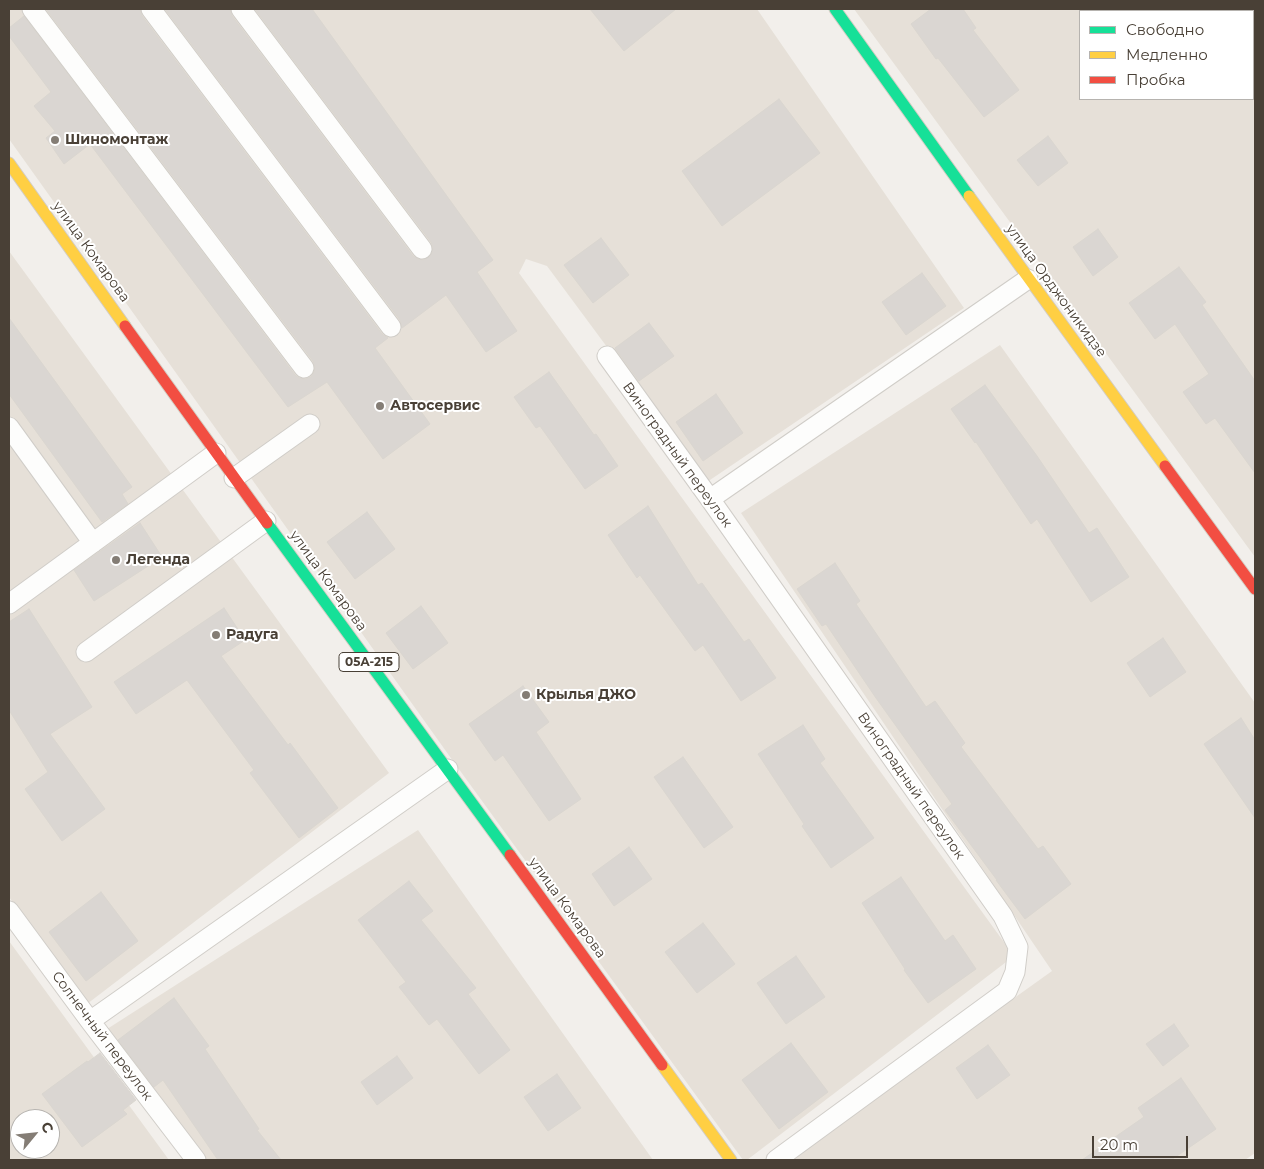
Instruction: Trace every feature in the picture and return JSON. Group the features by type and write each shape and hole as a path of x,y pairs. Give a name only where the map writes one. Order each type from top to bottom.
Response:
{"main road":[{"name":"улица Орджоникидзе","path":"835,9 1028,279 1255,589"},
{"name":"улица Комарова","path":"9,163 234,478 448,769 731,1160"}],"lane":[{"path":"32,9 304,368"},
{"path":"151,9 391,328"},
{"path":"241,9 422,249"},
{"path":"710,499 1028,279"},
{"name":"Виноградный переулок","path":"607,356 710,499 1003,916 1018,947 1015,972 1007,991 776,1160"},
{"path":"234,478 310,424"},
{"path":"9,427 93,543"},
{"path":"9,604 216,453"},
{"path":"86,652 266,521"},
{"path":"90,1021 448,769"},
{"name":"Солнечный переулок","path":"9,911 196,1160"}],"shaded area":[{"path":"9,9 757,9 964,308 707,482 547,266 526,259 519,273 1014,956 747,1160 743,1160 453,761 9,139"},
{"path":"854,9 1255,9 1255,557"},
{"path":"9,251 389,773 87,1004 9,897"},
{"path":"1000,345 1255,703 1255,1153 1245,1160 788,1160 1052,971 741,513"},
{"path":"418,830 653,1160 198,1160 104,1031"},
{"path":"9,941 169,1160 9,1160"}],"building":[{"path":"46,9 140,9 142,16 382,334 388,338 375,348 430,424 383,459 327,382 288,407 90,144 64,164 46,138 55,131 34,106 51,92 9,36 9,28 24,16 295,375 305,379 311,377 315,367 313,361"},
{"path":"165,9 230,9 232,16 413,256 423,260 428,258 432,253 433,247 431,242 255,9 312,9 493,260 477,272 517,331 486,352 446,295 402,328 400,320"},
{"path":"590,9 676,9 624,51"},
{"path":"931,9 963,9 976,28 973,30 1019,90 984,117 938,58 936,59 911,24"},
{"path":"779,99 820,153 722,226 682,171"},
{"path":"1048,136 1068,163 1038,186 1017,160"},
{"path":"1098,229 1118,257 1093,276 1073,247"},
{"path":"601,238 629,275 593,303 564,265"},
{"path":"1179,267 1206,302 1202,305 1255,381 1255,473 1215,418 1206,424 1183,392 1209,374 1175,324 1155,339 1129,303"},
{"path":"922,273 946,306 906,335 882,302"},
{"path":"9,318 132,487 122,494 128,504 102,522 9,394"},
{"path":"649,323 674,356 639,381 615,348"},
{"path":"549,372 618,466 585,489 540,426 536,428 514,397"},
{"path":"985,385 1037,456 1089,533 1097,528 1129,577 1091,602 1037,519 1031,524 976,442 951,409"},
{"path":"716,394 743,433 703,461 676,422"},
{"path":"648,506 698,585 702,583 744,642 749,639 776,678 741,701 703,645 695,651 640,575 637,578 608,535"},
{"path":"367,512 395,549 355,579 327,542"},
{"name":"Легенда","path":"140,523 162,557 94,601 74,570"},
{"path":"835,563 860,601 856,604 926,707 935,701 965,743 961,747 1038,849 1043,846 1071,884 1025,919 945,810 952,804 826,624 822,626 797,589"},
{"path":"421,606 448,643 413,669 386,633"},
{"path":"224,608 245,640 221,656 288,745 290,743 338,808 299,838 250,773 254,770 187,680 136,714 114,682"},
{"path":"29,609 92,707 50,734 105,809 62,841 25,789 48,772 9,710 9,622"},
{"path":"1163,638 1186,672 1150,697 1127,663"},
{"path":"523,686 549,722 536,732 581,799 549,821 503,755 495,761 469,724"},
{"path":"1241,718 1255,740 1255,818 1204,744"},
{"path":"803,725 825,759 820,763 874,838 831,868 802,826 804,824 758,754"},
{"path":"683,757 733,827 704,848 654,777"},
{"path":"629,847 652,879 614,906 592,874"},
{"path":"901,877 945,941 953,935 976,969 928,1003 904,970 862,903"},
{"path":"409,881 433,911 421,920 476,988 468,994 510,1050 479,1074 437,1019 429,1025 399,987 406,982 358,920"},
{"path":"101,892 138,941 86,981 49,932"},
{"path":"703,923 735,964 697,993 665,952"},
{"path":"796,956 825,997 786,1024 757,983"},
{"path":"174,998 209,1046 205,1049 259,1129 257,1130 281,1160 218,1160 163,1080 154,1087 118,1040"},
{"path":"1174,1024 1189,1046 1163,1066 1146,1044"},
{"path":"791,1043 828,1092 779,1129 742,1080"},
{"path":"988,1045 1010,1075 977,1099 956,1068"},
{"path":"100,1053 136,1100 123,1110 127,1114 82,1147 60,1118 60,1109 53,1109 42,1094"},
{"path":"397,1056 413,1078 377,1105 361,1082"},
{"path":"557,1074 581,1108 548,1131 524,1097"},
{"path":"1181,1078 1216,1129 1171,1160 1082,1160 1144,1117 1138,1108"}],"traffic: fast":[{"path":"835,9 969,196"},
{"path":"267,523 510,855"}],"traffic: slow":[{"path":"9,163 125,326"},
{"path":"969,196 1165,466"},
{"path":"662,1065 731,1160"}],"traffic: jam":[{"path":"125,326 267,523"},
{"path":"1165,466 1255,589"},
{"path":"510,855 662,1065"}],"place":[{"name":"Шиномонтаж","path":"55,140"},
{"name":"Автосервис","path":"380,406"},
{"name":"Легенда","path":"116,560"},
{"name":"Радуга","path":"216,635"},
{"name":"Крылья ДЖО","path":"526,695"}]}
